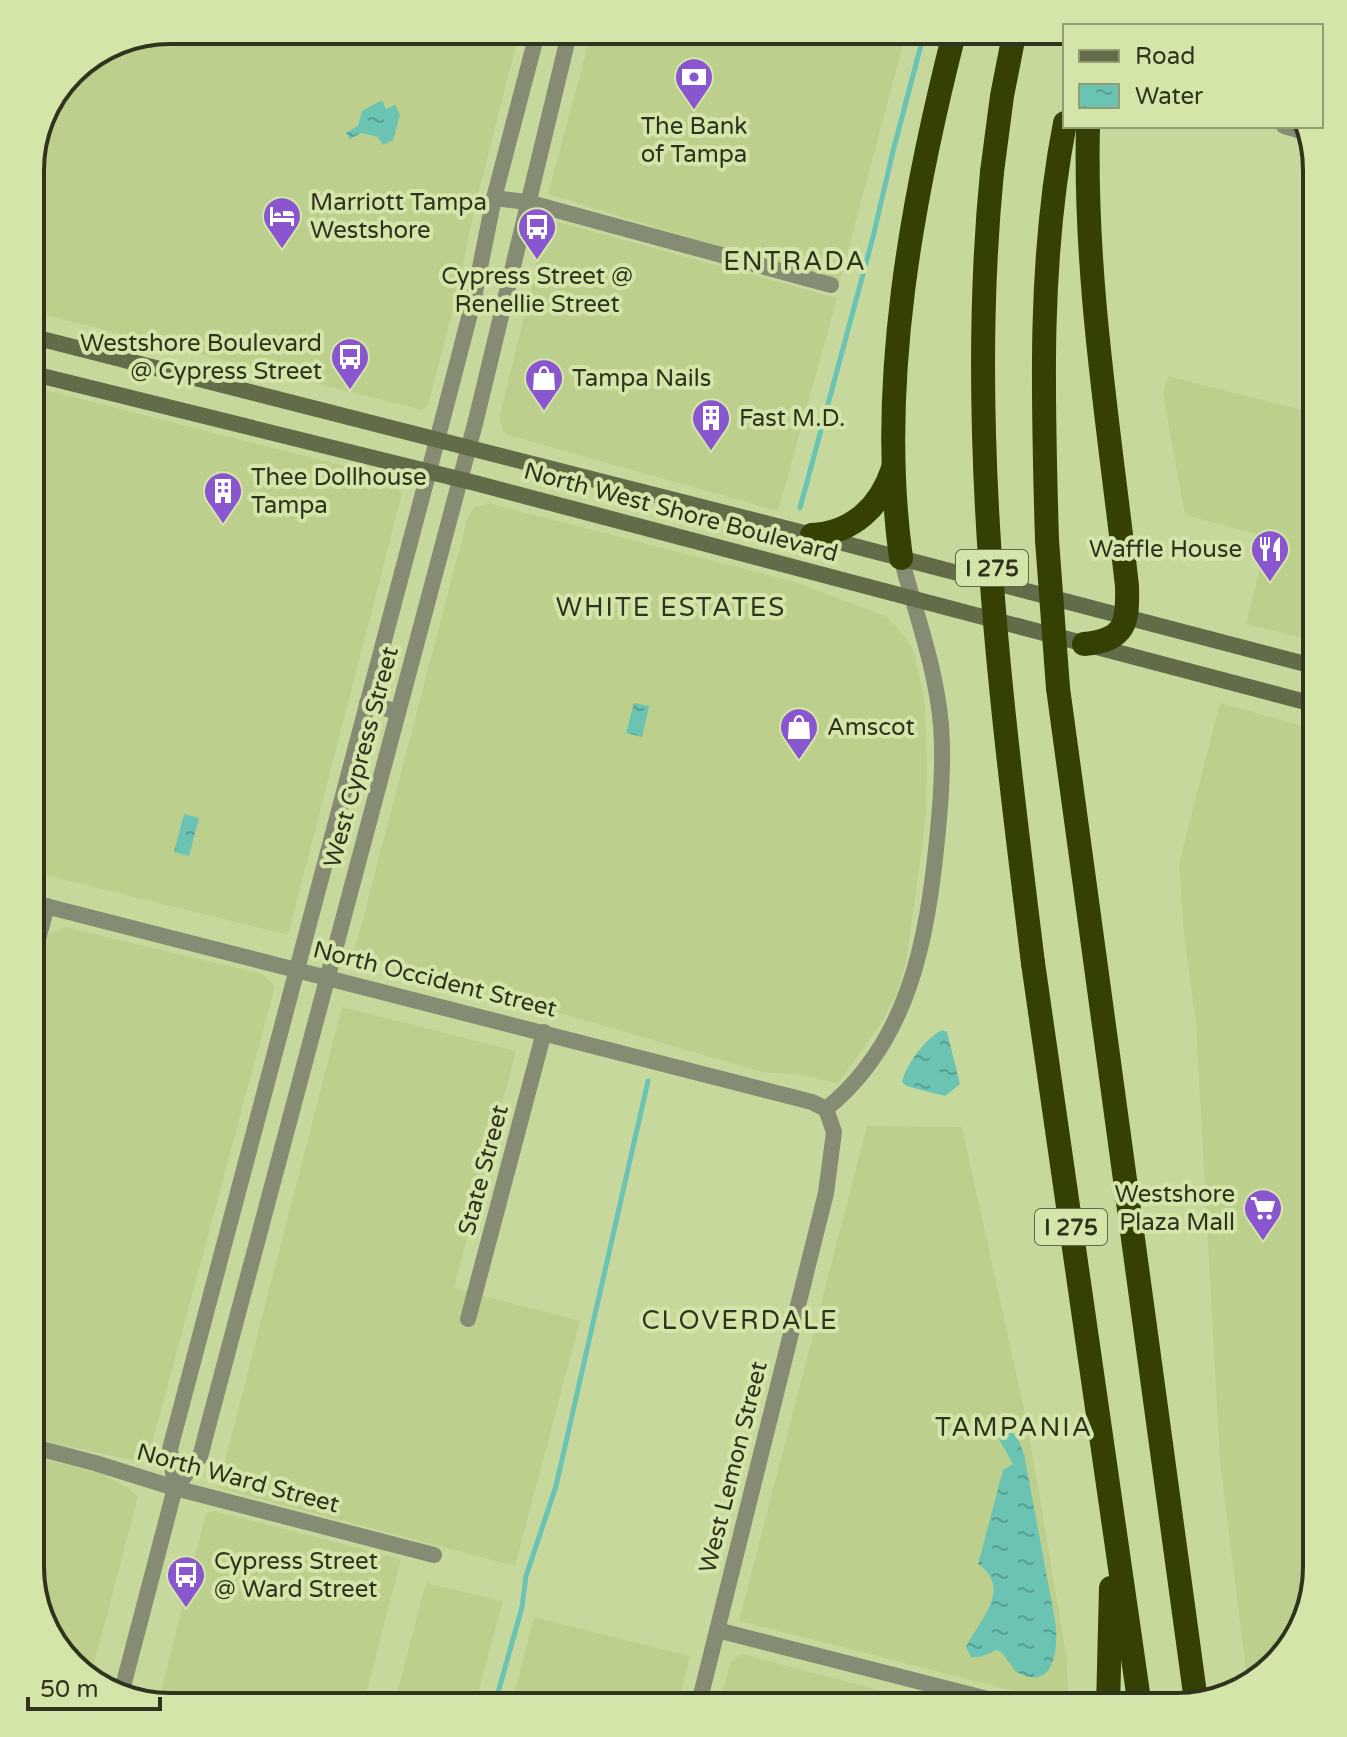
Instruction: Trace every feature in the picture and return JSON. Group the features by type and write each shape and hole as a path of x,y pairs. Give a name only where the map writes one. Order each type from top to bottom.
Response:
{"highway":[{"path":"901,558 894,466 898,340 929,139 952,44"},
{"name":"I 275","path":"1012,44 992,172 982,321 986,472 1000,669 1033,963 1138,1693"},
{"name":"I 275","path":"1064,128 1052,230 1045,331 1047,540 1058,688 1195,1692"},
{"path":"1084,644 1109,638 1121,630 1128,618 1091,268 1088,128"},
{"path":"812,535 837,531 861,519 883,493 894,466"},
{"path":"1108,1693 1112,1574 1109,1490"}],"main road":[{"name":"North West Shore Boulevard","path":"44,340 1303,663"},
{"name":"North West Shore Boulevard","path":"44,376 460,479 1303,701"}],"street":[{"name":"West Cypress Street","path":"124,1684 175,1488 170,1449 473,302 494,198 534,44"},
{"name":"West Cypress Street","path":"175,1488 200,1457 508,295 527,202 566,44"},
{"path":"494,198 527,202 831,285"},
{"path":"826,1109 843,1095 883,1043 901,1010 925,936 940,802 941,725 932,669 901,558"},
{"path":"367,703 398,712"},
{"name":"North Occident Street","path":"44,906 544,1032 812,1102 826,1109"},
{"name":"State Street","path":"468,1319 544,1032"},
{"name":"West Lemon Street","path":"701,1693 826,1193 834,1132 826,1109"},
{"name":"North Ward Street","path":"44,1450 175,1488 434,1555"},
{"path":"717,1630 944,1693"}],"shaded area":[{"name":"Marriott Tampa Westshore","path":"516,44 474,210 458,290 428,405 421,410 44,315 44,162 54,122 65,100 81,81 100,65 145,46"},
{"path":"588,44 903,44 839,284 548,194"},
{"path":"543,218 837,298 778,511 508,435 503,431 499,419 533,281"},
{"path":"1168,376 1303,410 1303,638 1246,624 1268,537 1185,515 1163,394"},
{"path":"44,390 392,478 402,494 288,935 44,874"},
{"path":"488,503 795,582 885,616 913,649 925,703 926,817 906,963 897,993 880,1025 838,1083 762,1072 354,953 468,516 475,507"},
{"name":"Westshore Plaza Mall","path":"1220,703 1303,726 1302,1584 1299,1600 1282,1637 1246,1672 1220,1461 1196,1024 1184,934 1179,864"},
{"path":"65,927 262,974 275,986 148,1459 141,1462 44,1441 44,943 49,934"},
{"path":"342,1007 516,1051 454,1288 580,1321 515,1566 218,1488"},
{"path":"867,1126 962,1127 1027,1423 1066,1653 1068,1693 1022,1693 739,1621"},
{"path":"44,1459 101,1474 138,1497 93,1667 65,1637 48,1600 44,1567"},
{"path":"215,1511 401,1559 366,1693 161,1692 206,1513"},
{"path":"426,1583 503,1601 478,1693 397,1693"},
{"path":"534,1617 690,1656 681,1693 515,1693"},
{"path":"742,1654 889,1693 722,1693 730,1663"}],"water":[{"path":"382,100 386,109 395,105 400,115 393,140 383,145 378,137 361,133 350,139 346,133 358,126 362,111"},
{"path":"634,703 649,706 642,737 626,733"},
{"path":"184,814 199,818 189,856 174,852"},
{"path":"942,1030 947,1032 960,1084 945,1096 906,1086 902,1082 912,1060 923,1045"},
{"path":"1009,1429 1018,1439 1024,1454 1056,1626 1054,1658 1045,1674 1037,1677 1027,1677 1015,1671 998,1651 971,1657 966,1647 985,1615 993,1593 993,1583 988,1573 978,1564 1003,1470 1013,1464 999,1439"}],"waterway":[{"path":"800,508 921,44"},
{"path":"498,1693 522,1607 526,1576 556,1486 648,1081"}],"place":[{"name":"The Bank of Tampa","path":"694,111"},
{"name":"Marriott Tampa Westshore","path":"282,250"},
{"name":"Cypress Street @ Renellie Street","path":"537,261"},
{"name":"Westshore Boulevard @ Cypress Street","path":"350,391"},
{"name":"Tampa Nails","path":"544,412"},
{"name":"Fast M.D.","path":"711,452"},
{"name":"Thee Dollhouse Tampa","path":"223,525"},
{"name":"Waffle House","path":"1270,583"},
{"name":"Amscot","path":"799,761"},
{"name":"Westshore Plaza Mall","path":"1263,1242"},
{"name":"Cypress Street @ Ward Street","path":"186,1609"}],"district":[{"name":"ENTRADA","path":"795,261"},
{"name":"WHITE ESTATES","path":"671,607"},
{"name":"CLOVERDALE","path":"740,1320"},
{"name":"TAMPANIA","path":"1014,1427"}]}
